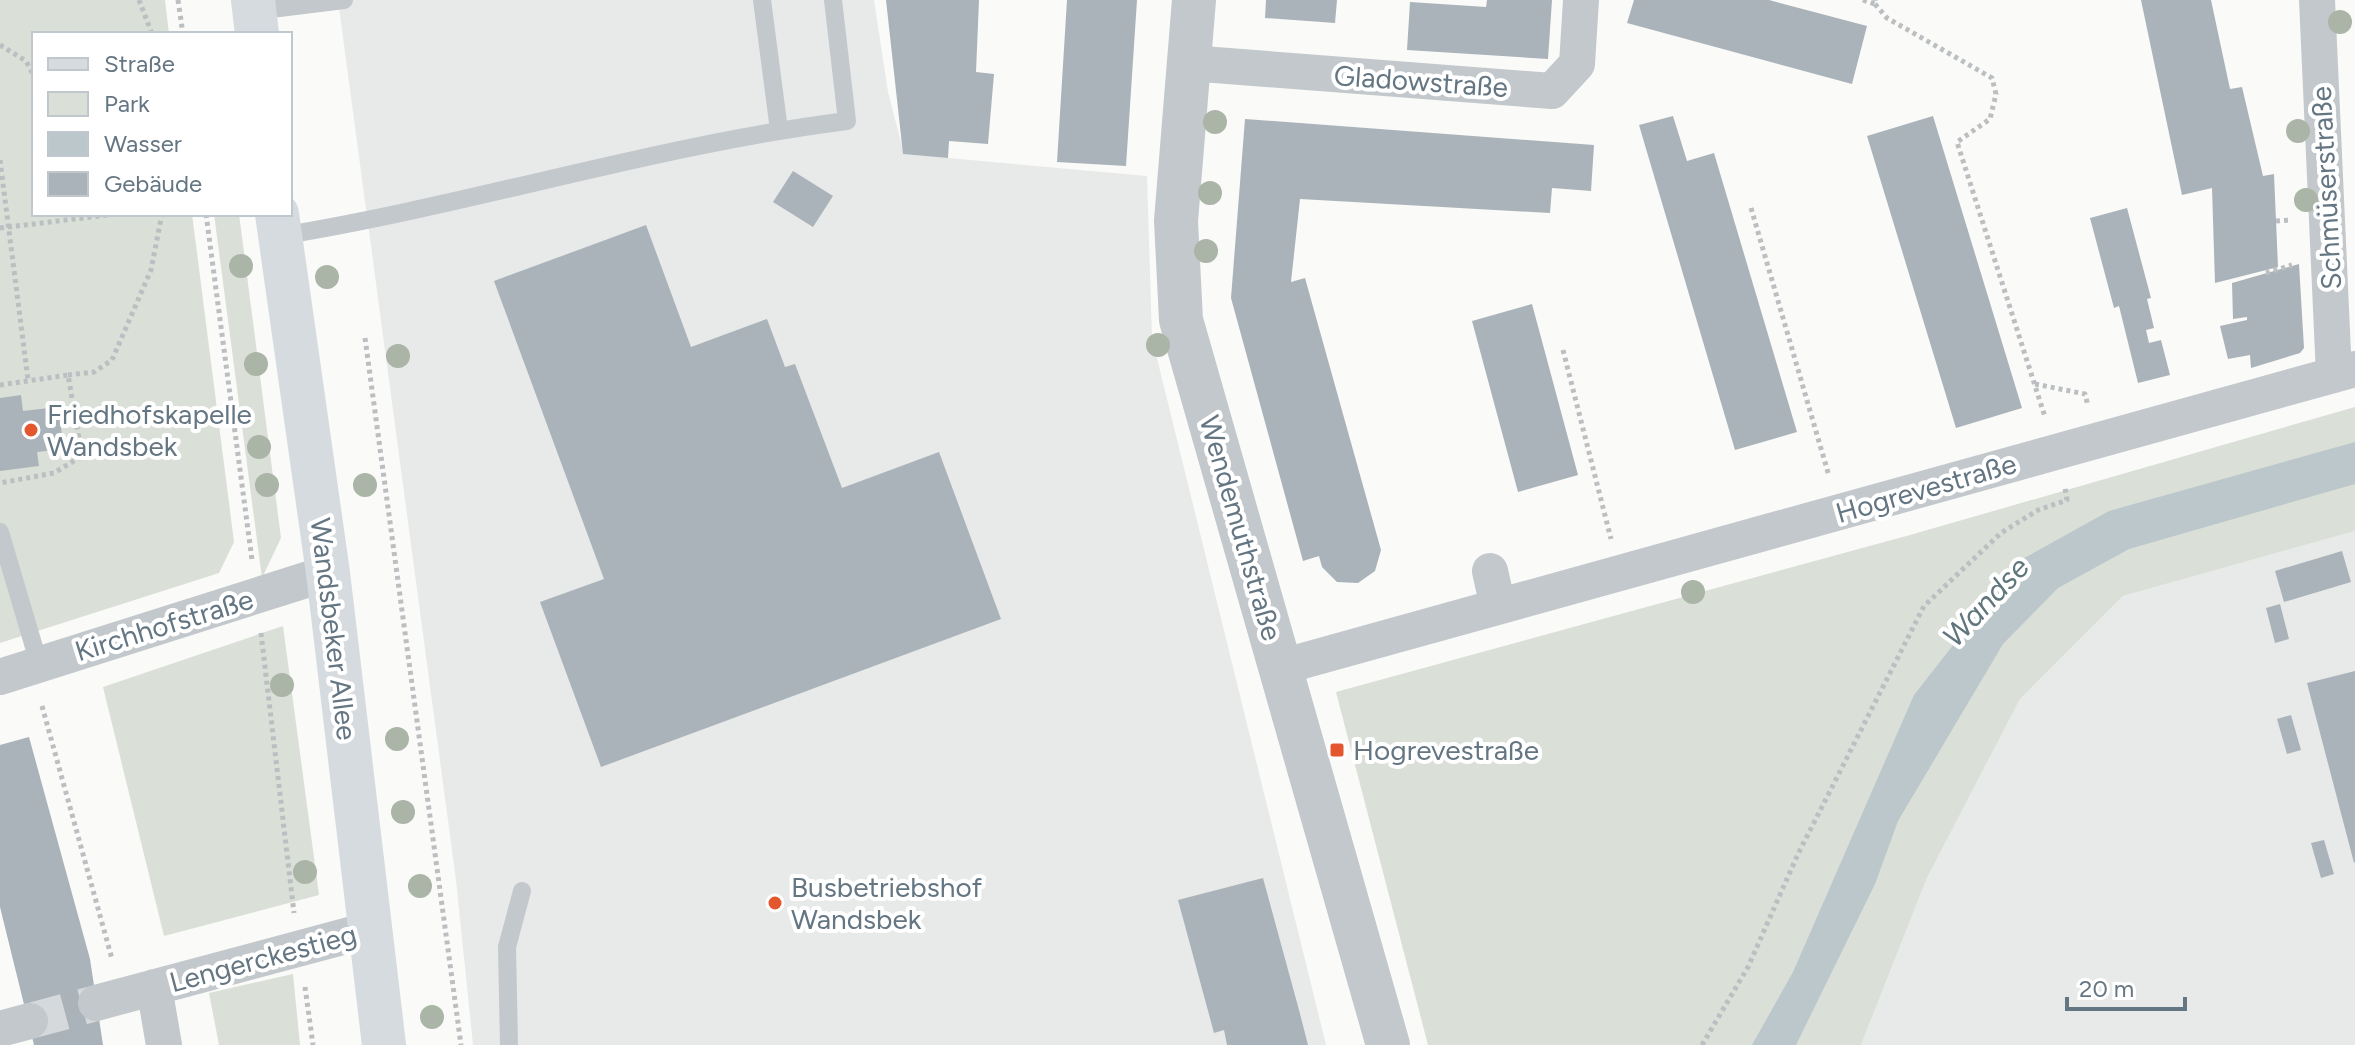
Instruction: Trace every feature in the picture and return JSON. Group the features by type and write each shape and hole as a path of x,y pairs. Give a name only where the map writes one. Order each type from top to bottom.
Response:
{"main road":[{"name":"Wandsbeker Allee","path":"279,225 328,573 384,1045"}],"street":[{"name":"Wendemuthstraße","path":"1194,0 1176,221 1181,320 1388,1045"},
{"name":"Gladowstraße","path":"1189,63 1552,91 1577,64 1581,0"},
{"name":"Schmüserstraße","path":"2317,0 2344,372"},
{"name":"Hogrevestraße","path":"1281,667 2344,372"},
{"path":"1490,571 1498,607"},
{"name":"Kirchhofstraße","path":"0,677 328,573"},
{"name":"Lengerckestieg","path":"164,1045 124,995 372,929"}],"lane":[{"path":"255,15 344,0"},
{"path":"762,0 779,130"},
{"path":"279,225 368,222 779,130 847,121 833,0"},
{"path":"0,532 39,664"},
{"path":"509,1045 507,947 522,891"}],"path":[{"path":"139,0 151,32"},
{"path":"178,0 183,32"},
{"path":"1702,1045 1748,967 1798,854 1924,606 2001,533 2038,510 2067,500 2057,451 1957,142 1990,119 1996,94 1992,78 1887,18 1875,2 1863,0"},
{"path":"0,45 26,61 32,72"},
{"path":"0,160 4,228 28,380"},
{"path":"1751,208 1839,512"},
{"path":"4,228 100,216"},
{"path":"0,385 94,372 112,360 151,270 162,216"},
{"path":"365,338 461,1045"},
{"path":"1563,350 1620,573"},
{"path":"0,483 54,473 82,456 68,375"},
{"path":"2034,384 2085,394 2098,440"},
{"path":"42,706 124,995"}],"shaded area":[{"name":"Busbetriebshof Wandsbek","path":"338,0 874,0 888,92 904,154 1147,176 1152,338 1326,1045 473,1045 456,880"},
{"path":"2355,531 2355,1045 1861,1045 1927,878 2020,699 2123,596"}],"green space":[{"path":"0,0 165,0 169,32 32,32 32,216 192,216 234,542 219,573 0,643"},
{"path":"214,216 239,216 281,538 262,578"},
{"path":"2355,407 2355,531 2123,596 2020,699 1927,878 1861,1045 1428,1045 1336,692 1910,535"},
{"path":"283,626 319,895 164,936 103,687"},
{"path":"293,974 300,1045 219,1045 209,993"}],"water":[{"path":"2355,442 2355,484 2129,549 2058,588 2003,644 1898,821 1875,884 1796,1045 1752,1045 1793,972 1914,695 2019,561 2109,511"}],"building":[{"path":"886,0 979,0 976,72 994,74 988,144 949,141 948,158 903,154"},
{"path":"1067,0 1137,0 1126,166 1057,162"},
{"path":"1266,0 1337,0 1335,23 1265,18"},
{"path":"1487,0 1552,0 1548,59 1407,50 1410,2 1486,7"},
{"path":"1634,0 1769,0 1867,26 1852,84 1627,23"},
{"path":"2141,0 2211,0 2230,89 2242,87 2263,176 2274,174 2278,267 2215,283 2212,188 2182,195"},
{"path":"1673,116 1687,161 1714,153 1797,432 1735,450 1639,125"},
{"path":"1933,116 2022,408 1956,428 1867,136"},
{"path":"1245,119 1594,145 1591,191 1552,188 1550,213 1300,199 1291,282 1305,278 1381,550 1375,571 1358,583 1337,582 1322,567 1319,556 1303,561 1231,298"},
{"path":"793,171 833,196 813,227 773,202"},
{"path":"2127,208 2151,298 2147,299 2154,328 2146,330 2149,343 2161,340 2170,375 2138,383 2119,306 2114,308 2090,218"},
{"path":"646,225 691,347 767,319 785,367 795,364 842,488 939,452 1001,619 601,767 540,602 604,579 494,281"},
{"path":"2299,264 2304,348 2300,353 2251,368 2250,355 2228,359 2220,326 2247,320 2247,317 2233,319 2232,283"},
{"path":"1532,304 1578,475 1518,492 1472,321"},
{"name":"Friedhofskapelle Wandsbek","path":"21,395 23,411 58,407 64,449 37,452 39,466 0,471 0,398"},
{"path":"2342,551 2351,582 2284,602 2275,571"},
{"path":"2280,604 2289,639 2275,643 2266,608"},
{"path":"2355,671 2355,862 2354,863 2307,683"},
{"path":"2291,715 2301,750 2287,754 2277,719"},
{"path":"29,737 90,959 103,1045 34,1045 0,907 0,745"},
{"path":"2324,840 2334,874 2321,878 2311,843"},
{"path":"1263,878 1308,1045 1227,1045 1224,1030 1214,1033 1178,900"}],"tunnel":[{"path":"30,1021 96,1003"}],"place":[{"name":"Friedhofskapelle Wandsbek","path":"31,430"},
{"name":"Hogrevestraße","path":"1337,750"},
{"name":"Busbetriebshof Wandsbek","path":"775,903"}],"water label":[{"name":"Wandse","path":"1986,602"}]}
